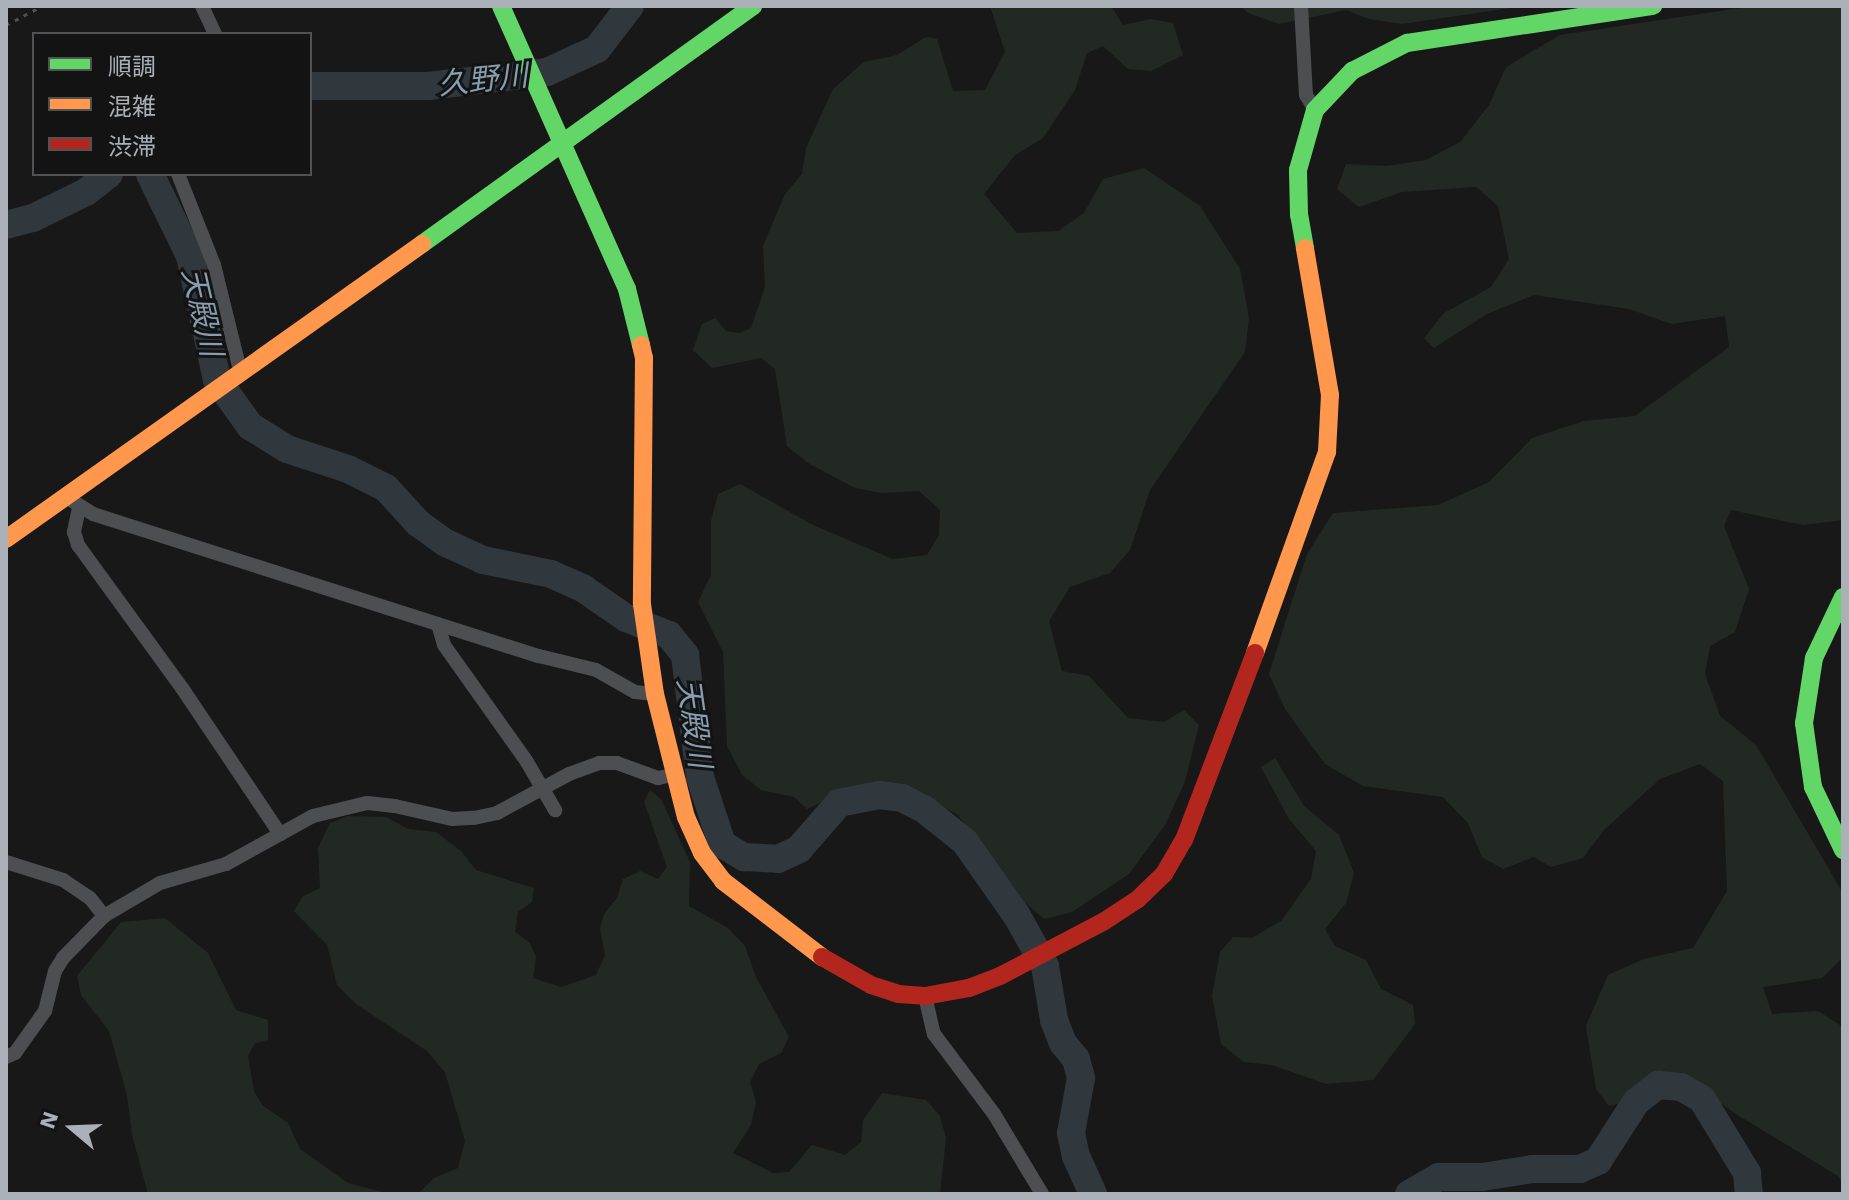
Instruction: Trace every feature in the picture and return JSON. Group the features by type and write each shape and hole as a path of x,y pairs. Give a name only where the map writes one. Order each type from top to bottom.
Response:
{"street":[{"path":"202,6 214,32"},
{"path":"501,6 627,289 644,358 642,604 655,694 686,817 702,853 723,881 836,967 871,985 898,994 925,996 969,988 1028,962 1138,899 1164,874 1184,840 1313,499 1327,452 1331,422 1330,395 1299,215 1298,170 1315,110 1352,71 1407,43 1653,6"},
{"path":"6,539 72,502 236,378 753,6"},
{"path":"1301,6 1306,95 1315,110"},
{"path":"179,176 214,265 236,378"},
{"path":"72,502 438,624 596,670 635,692 655,694"},
{"path":"72,502 78,545 182,688 280,834"},
{"path":"1843,597 1814,658 1804,723 1813,787 1843,850"},
{"path":"438,624 444,645 555,810"},
{"path":"6,1057 15,1053 45,1011 55,971 63,958 104,916 160,883 226,864 328,810 367,803 395,806 442,818 474,818 497,813 542,788 599,763 617,763 658,778 674,775"},
{"path":"6,862 63,880 90,898 104,916"},
{"path":"925,996 934,1034 994,1114 1042,1194"}],"path":[{"path":"6,25 42,6"}],"shaded area":[{"path":"990,6 1111,6 1123,25 1151,19 1173,23 1183,55 1151,71 1128,69 1103,46 1087,53 1075,90 1043,138 1015,155 984,194 1017,233 1058,231 1084,213 1103,179 1144,168 1200,206 1240,269 1249,318 1245,352 1150,490 1130,550 1110,573 1070,587 1049,621 1062,671 1089,676 1128,718 1164,722 1184,710 1199,725 1185,782 1165,825 1129,874 1072,912 1044,919 1021,899 958,815 924,796 890,785 851,788 807,809 794,797 761,790 742,775 727,746 723,652 698,602 711,575 711,521 718,494 740,484 813,525 893,559 927,555 939,535 940,510 919,491 882,493 855,488 808,463 787,446 775,369 761,358 712,368 693,350 702,324 715,318 726,331 739,333 751,328 765,287 763,246 785,194 802,174 806,148 833,89 864,62 897,55 926,37 937,39 953,91 985,90 1005,52"},
{"path":"1241,6 1524,6 1402,24 1369,19 1346,10 1279,24 1248,13"},
{"path":"1754,6 1843,6 1843,520 1803,525 1731,510 1724,526 1749,589 1735,632 1710,646 1705,674 1720,716 1756,745 1843,893 1843,957 1822,978 1763,987 1772,1014 1818,1011 1843,1027 1843,1183 1838,1176 1736,1114 1685,1077 1656,1077 1623,1103 1609,1106 1596,1089 1586,1026 1608,975 1644,959 1693,948 1727,891 1723,781 1700,764 1660,779 1604,830 1583,858 1551,867 1534,857 1503,869 1482,857 1468,823 1443,797 1363,786 1325,764 1285,709 1269,674 1307,554 1333,513 1438,505 1489,482 1532,438 1584,421 1635,416 1729,347 1725,316 1672,324 1629,309 1534,295 1487,314 1434,348 1424,338 1444,313 1491,287 1509,259 1498,206 1476,187 1402,192 1359,207 1337,189 1346,164 1386,166 1426,160 1460,142 1489,105 1506,67 1560,35"},
{"path":"1275,758 1304,806 1339,835 1354,873 1346,903 1325,929 1335,946 1366,960 1381,989 1413,1005 1415,1024 1373,1080 1326,1084 1272,1065 1244,1062 1221,1044 1212,996 1220,952 1233,937 1252,938 1281,921 1311,879 1316,851 1289,819 1261,767"},
{"path":"650,790 661,799 690,862 689,906 728,928 745,946 756,977 789,1037 781,1053 759,1064 750,1082 756,1102 751,1125 733,1153 773,1173 789,1172 812,1145 845,1155 861,1142 863,1120 882,1093 926,1100 940,1116 946,1138 940,1194 418,1194 434,1178 458,1168 465,1141 445,1072 427,1051 356,1004 337,985 327,945 294,911 302,897 320,888 318,848 330,823 348,816 386,817 408,829 436,832 461,851 476,870 534,888 532,902 518,912 515,932 530,943 536,957 533,978 561,987 596,975 605,955 600,928 604,914 617,898 623,879 640,871 658,879 667,867 644,802"},
{"path":"165,918 208,953 236,1010 268,1020 268,1040 255,1043 248,1056 254,1091 262,1105 288,1123 300,1149 348,1183 390,1194 148,1194 132,1135 127,1095 109,1031 81,995 77,976 121,922"}],"waterway":[{"name":"久野川","path":"312,86 428,86 547,72 597,49 630,6"},
{"name":"久野川","path":"6,225 33,218 86,192 106,176"},
{"name":"天殿川","path":"151,176 190,256 217,380 250,426 287,449 348,469 386,488 418,523 446,543 483,560 551,574 584,589 626,618 669,635 685,655 700,777 722,844 744,857 778,859 799,849 839,803 879,795 902,798 924,809 965,842 1017,916 1045,966 1054,1020 1063,1043 1076,1059 1081,1078 1071,1133 1076,1156 1093,1194"},
{"name":"天殿川","path":"1409,1194 1439,1177 1482,1177 1533,1169 1580,1169 1598,1161 1636,1102 1658,1085 1681,1087 1702,1099 1747,1173 1749,1194"}],"traffic: fast":[{"path":"501,6 627,289 641,345"},
{"path":"422,244 753,6"},
{"path":"1305,248 1299,215 1298,170 1315,110 1352,71 1407,43 1653,6"},
{"path":"1843,597 1814,658 1804,723 1813,787 1843,850"}],"traffic: slow":[{"path":"6,539 422,244"},
{"path":"1255,653 1327,452 1330,395 1305,248"},
{"path":"641,345 644,358 642,604 655,694 686,817 702,853 723,881 822,957"}],"traffic: jam":[{"path":"822,957 871,985 898,994 925,996 969,988 1000,976 1103,922 1138,899 1164,874 1184,840 1255,653"}]}
